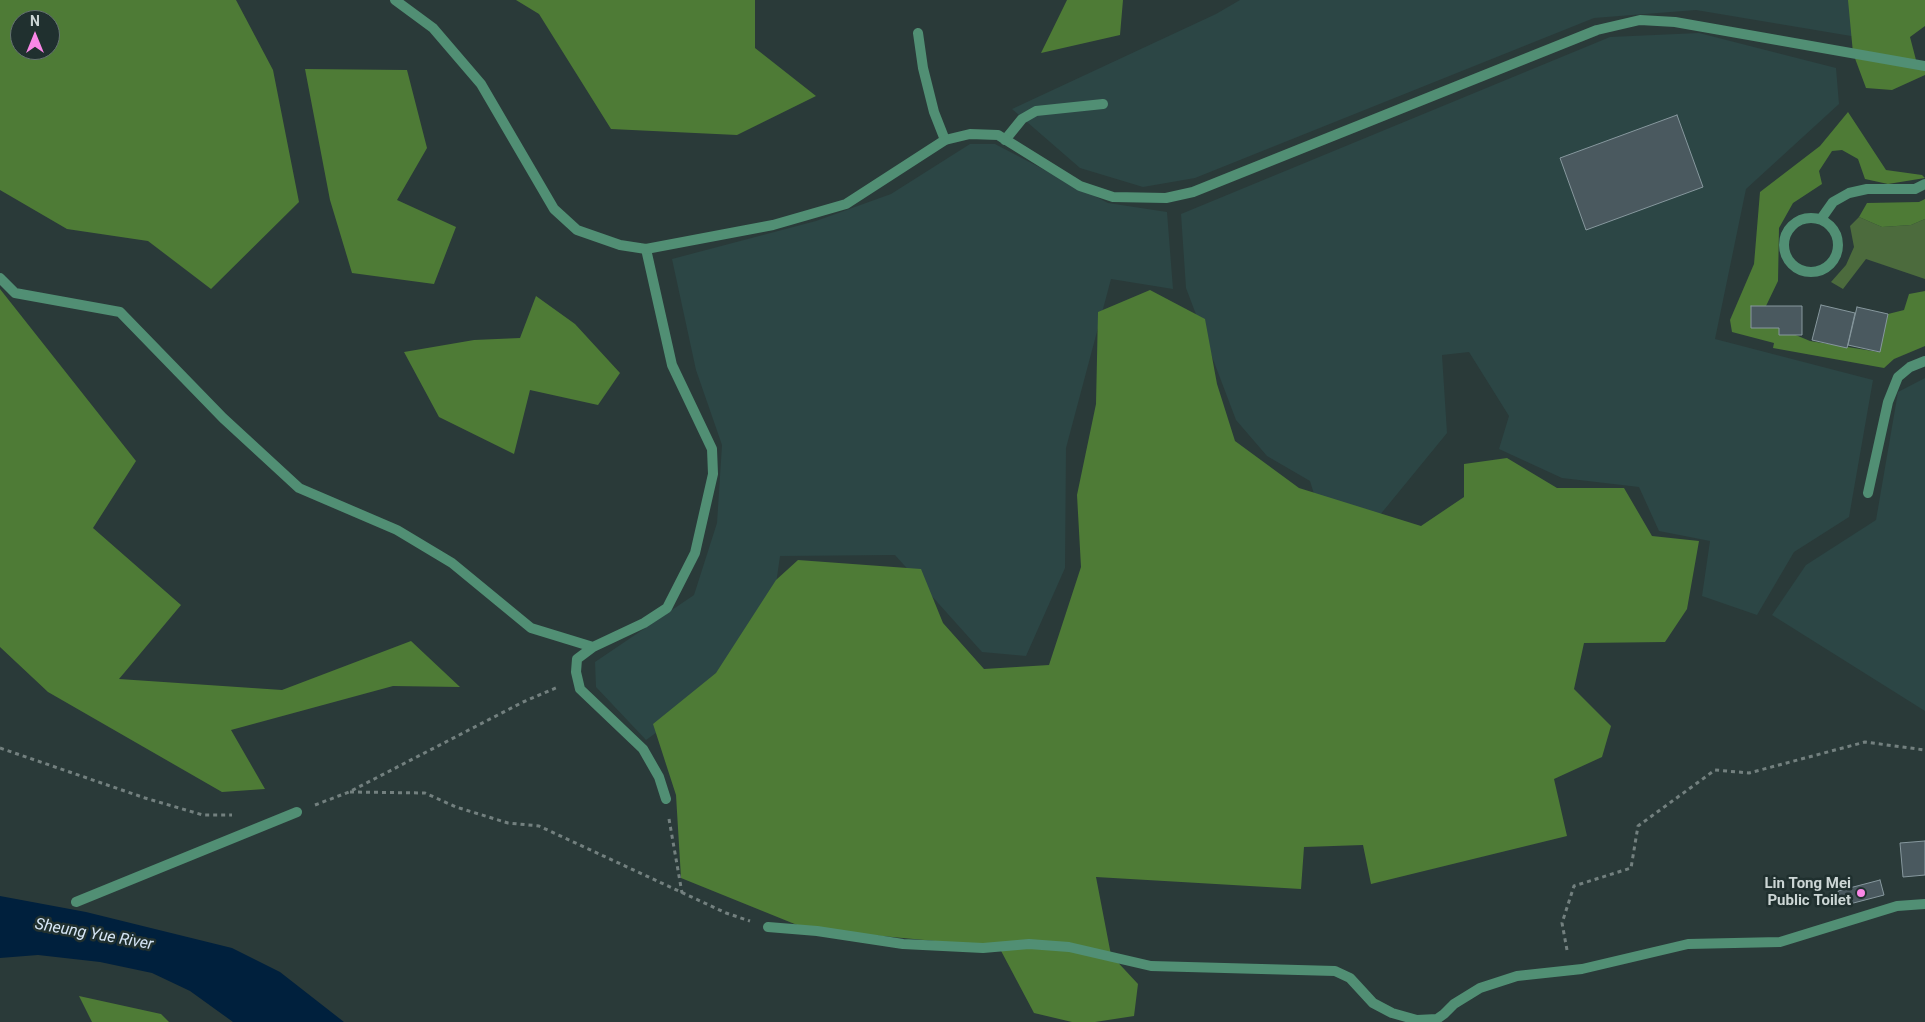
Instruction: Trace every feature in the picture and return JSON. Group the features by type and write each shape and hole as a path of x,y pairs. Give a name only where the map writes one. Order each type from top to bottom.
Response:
{"street":[{"path":"395,0 433,28 481,84 554,209 577,230 620,245 646,249 773,225 846,204 945,140 970,134 998,135 1080,186 1112,197 1166,198 1193,192 1597,30 1640,20 1675,22 1925,66"},
{"path":"918,33 922,68 934,112 945,140"},
{"path":"1005,140 1022,119 1036,111 1103,104"},
{"path":"1821,219 1833,202 1848,193 1867,189 1915,189 1925,184"},
{"path":"1802,219 1821,219 1834,230 1838,246 1836,254 1832,262 1817,271 1800,269 1787,257 1784,239 1794,224 1802,219"},
{"path":"646,249 672,365 712,449 713,474 695,553 667,608 644,623 594,647 577,659 577,678 580,689 643,749 659,777 666,799"},
{"path":"0,278 15,293 120,312 223,418 299,488 397,530 452,563 531,628 594,647"},
{"path":"1868,493 1888,402 1898,378 1910,367 1925,360"},
{"path":"76,902 297,812"},
{"path":"768,927 817,931 903,944 983,948 1029,944 1069,947 1151,966 1335,972 1350,978 1372,1002 1392,1013 1417,1020 1437,1019 1454,1004 1489,985 1517,976 1570,970 1688,944 1780,942 1897,906 1925,904"}],"path":[{"path":"297,812 350,792 523,702 577,678"},
{"path":"1570,970 1562,923 1574,886 1631,868 1638,826 1715,770 1749,773 1866,742 1925,750"},
{"path":"0,748 145,798 204,815 241,815"},
{"path":"350,792 425,793 456,807 508,823 540,826 726,913 768,927"},
{"path":"666,799 682,893"}],"shaded area":[{"path":"1240,0 1866,0 1857,37 1696,10 1594,18 1195,178 1143,187 1080,168 1012,109 1216,14"},
{"path":"1699,33 1836,68 1839,104 1746,189 1715,339 1873,380 1849,517 1794,552 1757,615 1702,596 1710,541 1659,531 1639,487 1562,478 1499,449 1509,416 1469,352 1442,355 1447,433 1357,543 1328,539 1310,481 1267,456 1236,420 1186,288 1181,214 1610,37"},
{"path":"970,144 995,144 1108,203 1167,212 1173,289 1111,279 1066,448 1065,568 1026,656 982,652 895,555 780,556 766,654 646,740 596,687 595,662 694,595 717,523 722,445 696,370 672,259 816,221 891,194"},
{"path":"1925,378 1925,711 1772,615 1806,565 1876,520 1898,392"}],"green space":[{"path":"0,0 236,0 273,70 299,202 211,289 148,241 67,229 0,190"},
{"path":"516,0 755,0 755,48 816,96 737,135 611,129 539,14"},
{"path":"1067,0 1123,0 1120,35 1041,53"},
{"path":"1848,0 1925,0 1925,26 1910,37 1916,60 1925,65 1925,75 1892,90 1866,88 1853,53"},
{"path":"305,69 407,70 427,148 397,200 456,227 434,284 352,273 330,200"},
{"path":"1848,112 1886,170 1922,175 1925,178 1888,184 1865,179 1858,159 1842,150 1832,151 1819,171 1822,184 1793,203 1779,228 1778,281 1766,306 1751,306 1751,327 1779,328 1810,341 1879,352 1888,314 1904,310 1909,294 1925,291 1925,346 1894,359 1884,368 1773,348 1774,343 1732,332 1730,320 1754,264 1760,192 1820,146"},
{"path":"1925,199 1925,219 1911,225 1882,227 1859,217 1867,203 1919,202"},
{"path":"1859,217 1882,227 1911,225 1925,219 1925,279 1866,259 1843,289 1831,282 1846,265 1854,247 1850,226"},
{"path":"0,289 136,461 93,528 181,605 119,679 282,690 411,641 460,687 393,686 231,730 265,789 222,792 48,692 0,647"},
{"path":"1150,290 1205,319 1217,384 1235,441 1299,488 1421,526 1464,497 1464,464 1507,458 1557,488 1624,488 1652,536 1699,541 1687,609 1665,642 1584,643 1574,689 1611,726 1602,757 1554,779 1567,836 1371,884 1363,845 1304,847 1301,889 1096,877 1111,955 1138,984 1134,1016 1095,1022 1072,1022 1034,1013 999,947 807,929 681,878 676,795 653,724 716,673 776,580 798,560 921,569 943,623 984,669 1049,665 1081,567 1077,495 1096,404 1098,312"},
{"path":"536,296 575,324 620,373 598,405 530,390 514,454 439,417 404,352 474,340 520,338"},
{"path":"79,996 161,1014 169,1022 92,1022"}],"water":[{"name":"Sheung Yue River","path":"0,896 86,912 232,948 280,972 344,1022 233,1022 190,991 152,973 100,962 38,955 0,958"}],"building":[{"path":"1677,115 1703,187 1586,230 1560,158"},
{"path":"1821,305 1855,313 1847,348 1812,340"},
{"path":"1751,306 1802,306 1802,335 1779,335 1779,328 1751,328"},
{"path":"1857,307 1888,314 1880,352 1848,345"},
{"path":"1925,841 1925,875 1903,877 1900,843"},
{"name":"Lin Tong Mei Public Toilet","path":"1880,880 1884,895 1842,906 1838,891"}],"place":[{"name":"Lin Tong Mei Public Toilet","path":"1861,893"}]}
